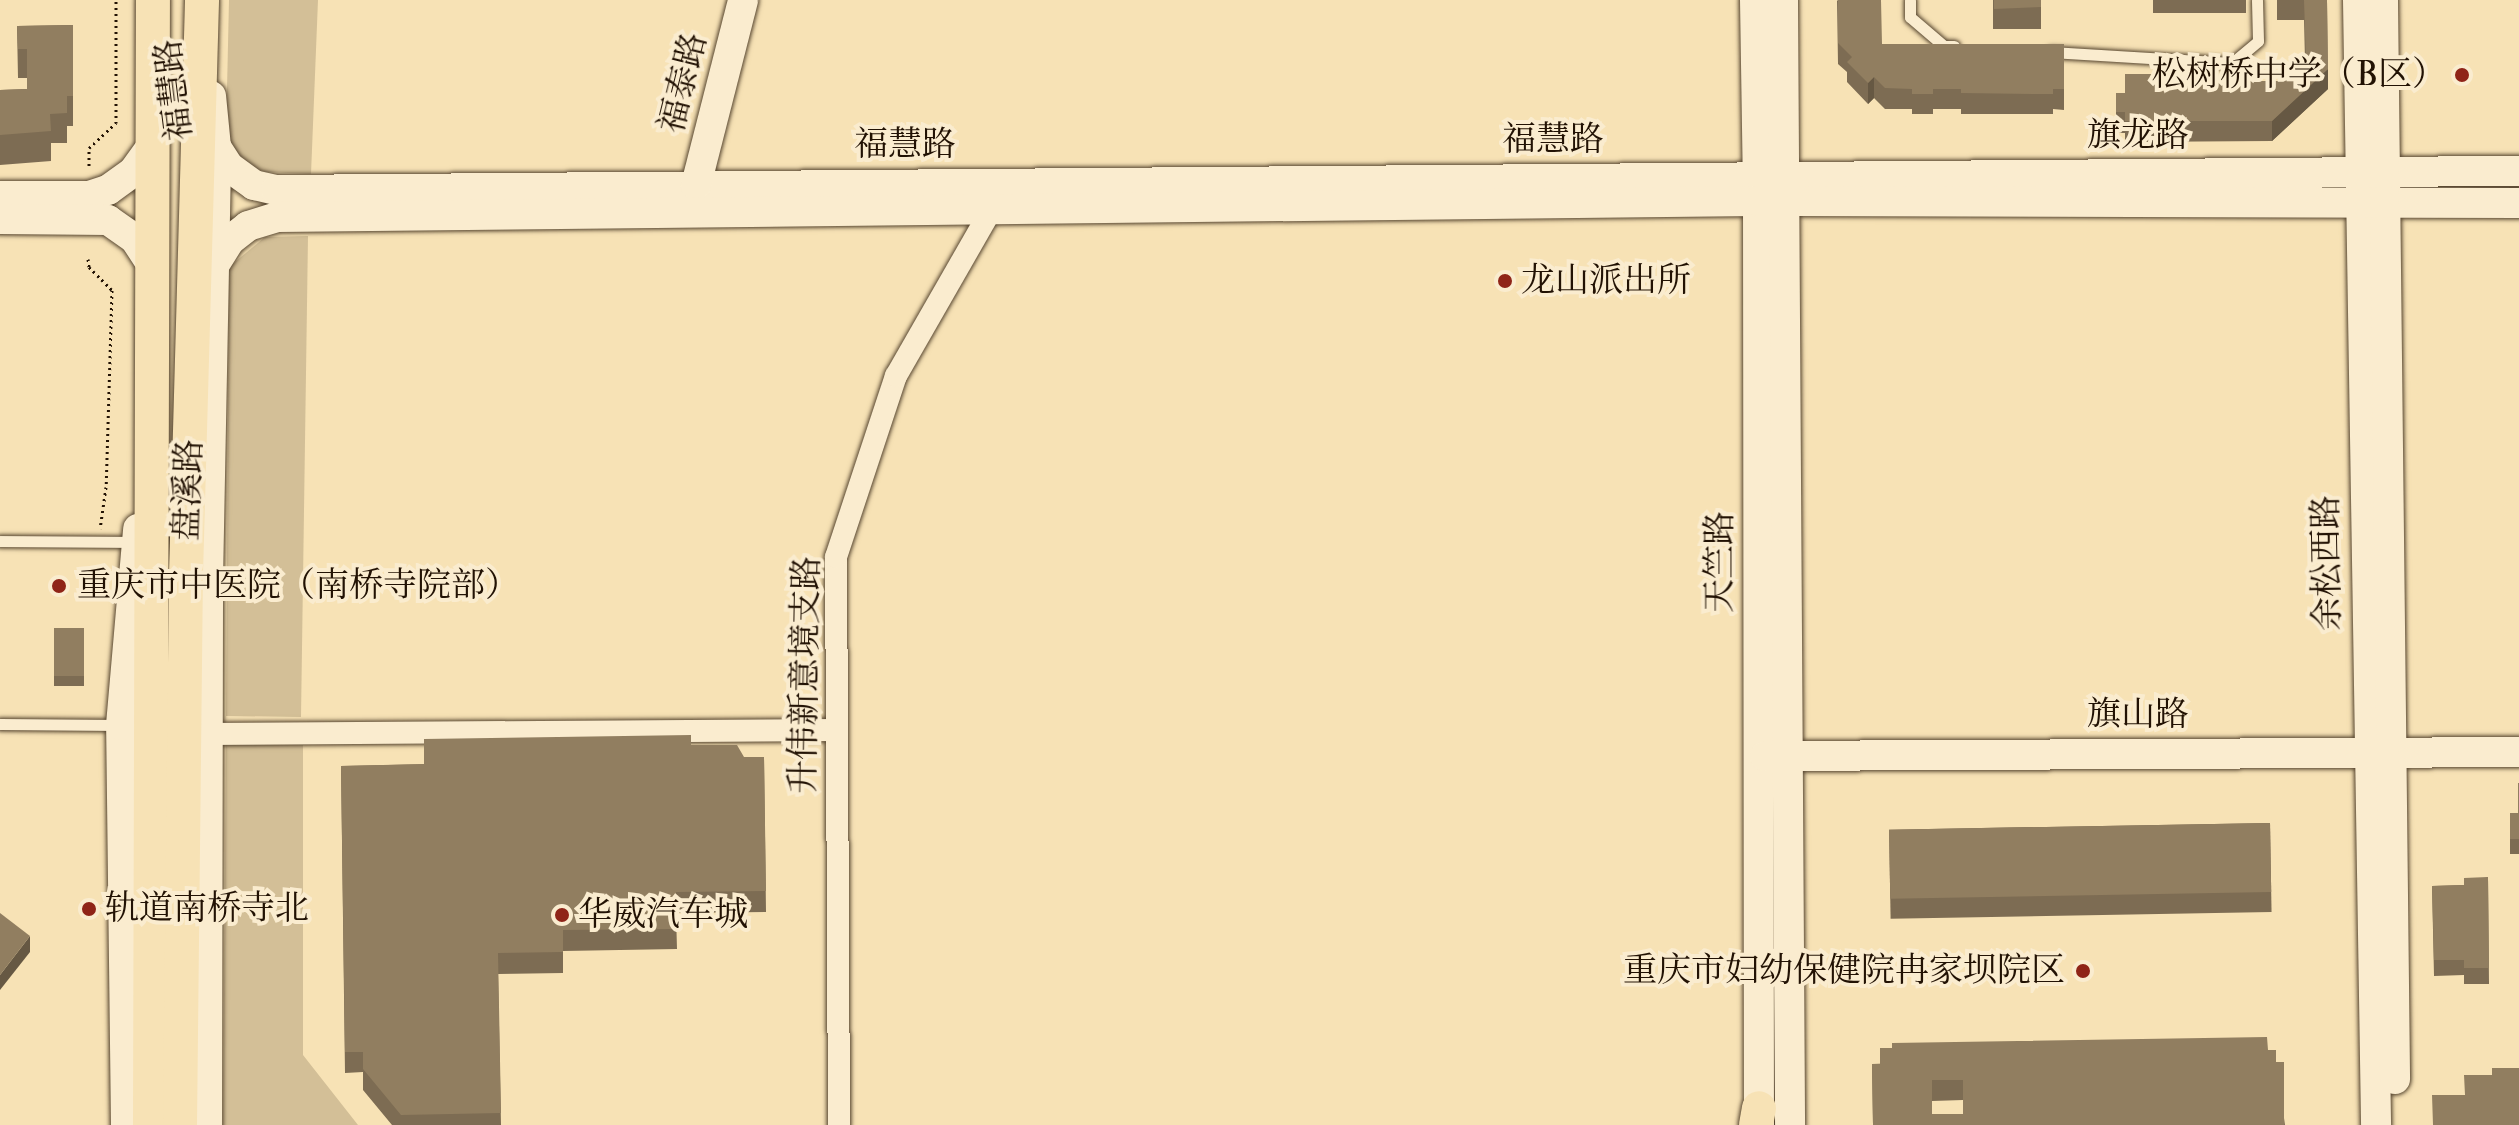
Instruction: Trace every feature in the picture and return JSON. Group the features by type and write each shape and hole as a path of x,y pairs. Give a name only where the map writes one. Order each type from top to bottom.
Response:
{"main road":[{"name":"盘溪路","path":"153,0 151,392 170,576 180,1125"},
{"name":"福泰路","path":"696,185 743,0"},
{"name":"天竺路","path":"1755,0 1772,189"},
{"name":"天竺路","path":"1758,1119 1772,755 1772,189 1783,0"},
{"name":"余松西路","path":"2358,0 2373,172"},
{"name":"余松西路","path":"2383,0 2373,203 2381,752 2396,1125"},
{"name":"盘溪路","path":"150,1125 170,576 202,1"},
{"name":"福慧路","path":"202,1 216,147 229,167 277,203 990,212 1772,189"},
{"path":"0,196 89,196 108,190 133,172 152,146"},
{"path":"207,1125 207,734 216,147"},
{"name":"旗龙路","path":"1772,189 2373,172 2519,171"},
{"name":"福慧路","path":"213,267 229,241 277,203 696,185 1772,189"},
{"path":"1772,189 2373,203 2519,203"},
{"path":"0,219 108,220 135,239 150,262"},
{"path":"126,1125 121,725 151,392"},
{"name":"余松西路","path":"2376,1125 2381,752"},
{"name":"旗山路","path":"1772,755 2519,752"},
{"name":"天竺路","path":"1772,755 1790,1125"}],"street":[{"name":"升伟新意境支路","path":"839,1125 836,557 896,376 990,212"},
{"path":"207,734 837,730"}],"lane":[{"path":"1910,0 1910,17 1944,46 1974,48"},
{"path":"2035,51 2232,63 2258,41 2257,0"},
{"path":"0,550 0,541 137,542"},
{"path":"0,724 121,725"}],"path":[{"path":"89,166 89,148 116,123 116,0"},
{"path":"88,259 89,267 112,290 106,487 99,541"}],"shaded area":[{"path":"229,0 318,0 311,174 266,172 246,165 233,152 226,134"},
{"path":"308,236 301,717 226,716 229,267 265,237"},
{"path":"226,745 303,745 303,1055 358,1125 223,1125"}],"building":[{"path":"1838,0 1881,0 1882,44 2064,44 2064,89 2053,89 2053,94 1961,93 1961,89 1933,89 1933,94 1912,94 1912,89 1885,88 1874,77 1868,83 1847,62 1852,57 1838,43"},
{"path":"1994,0 2041,0 2041,7 1994,9"},
{"path":"2304,0 2327,0 2328,69 2272,121 2125,121 2125,112 2116,112 2116,93 2125,93 2125,74 2209,74 2209,81 2284,81 2306,61"},
{"path":"73,25 73,96 67,96 67,113 50,114 51,131 0,135 0,90 27,89 27,49 18,49 17,26"},
{"path":"54,628 84,628 84,676 54,676"},
{"path":"691,735 691,745 737,745 744,757 764,757 766,891 676,892 677,929 563,930 563,952 498,953 501,1113 401,1115 363,1069 363,1052 345,1052 341,766 424,764 424,739"},
{"path":"2518,783 2519,839 2510,839 2510,813 2518,813"},
{"path":"2270,823 2271,892 1890,899 1889,830"},
{"path":"2488,877 2489,968 2464,968 2464,960 2434,960 2432,886 2464,885 2464,878"},
{"path":"0,913 30,936 0,975"},
{"path":"2267,1037 2268,1050 2276,1050 2276,1062 2284,1062 2284,1125 1873,1125 1872,1064 1880,1064 1880,1048 1892,1048 1892,1043","holes":["1932,1080 1963,1080 1963,1114 1932,1114"]},
{"path":"2492,1068 2519,1068 2519,1125 2433,1125 2432,1095 2465,1095 2464,1075 2492,1075"}],"place":[{"name":"松树桥中学（B区）","path":"2462,75"},
{"name":"龙山派出所","path":"1505,281"},
{"name":"重庆市中医院（南桥寺院部）","path":"59,586"},
{"name":"轨道南桥寺北","path":"89,909"},
{"name":"华威汽车城","path":"562,915"},
{"name":"重庆市妇幼保健院冉家坝院区","path":"2083,971"}]}
